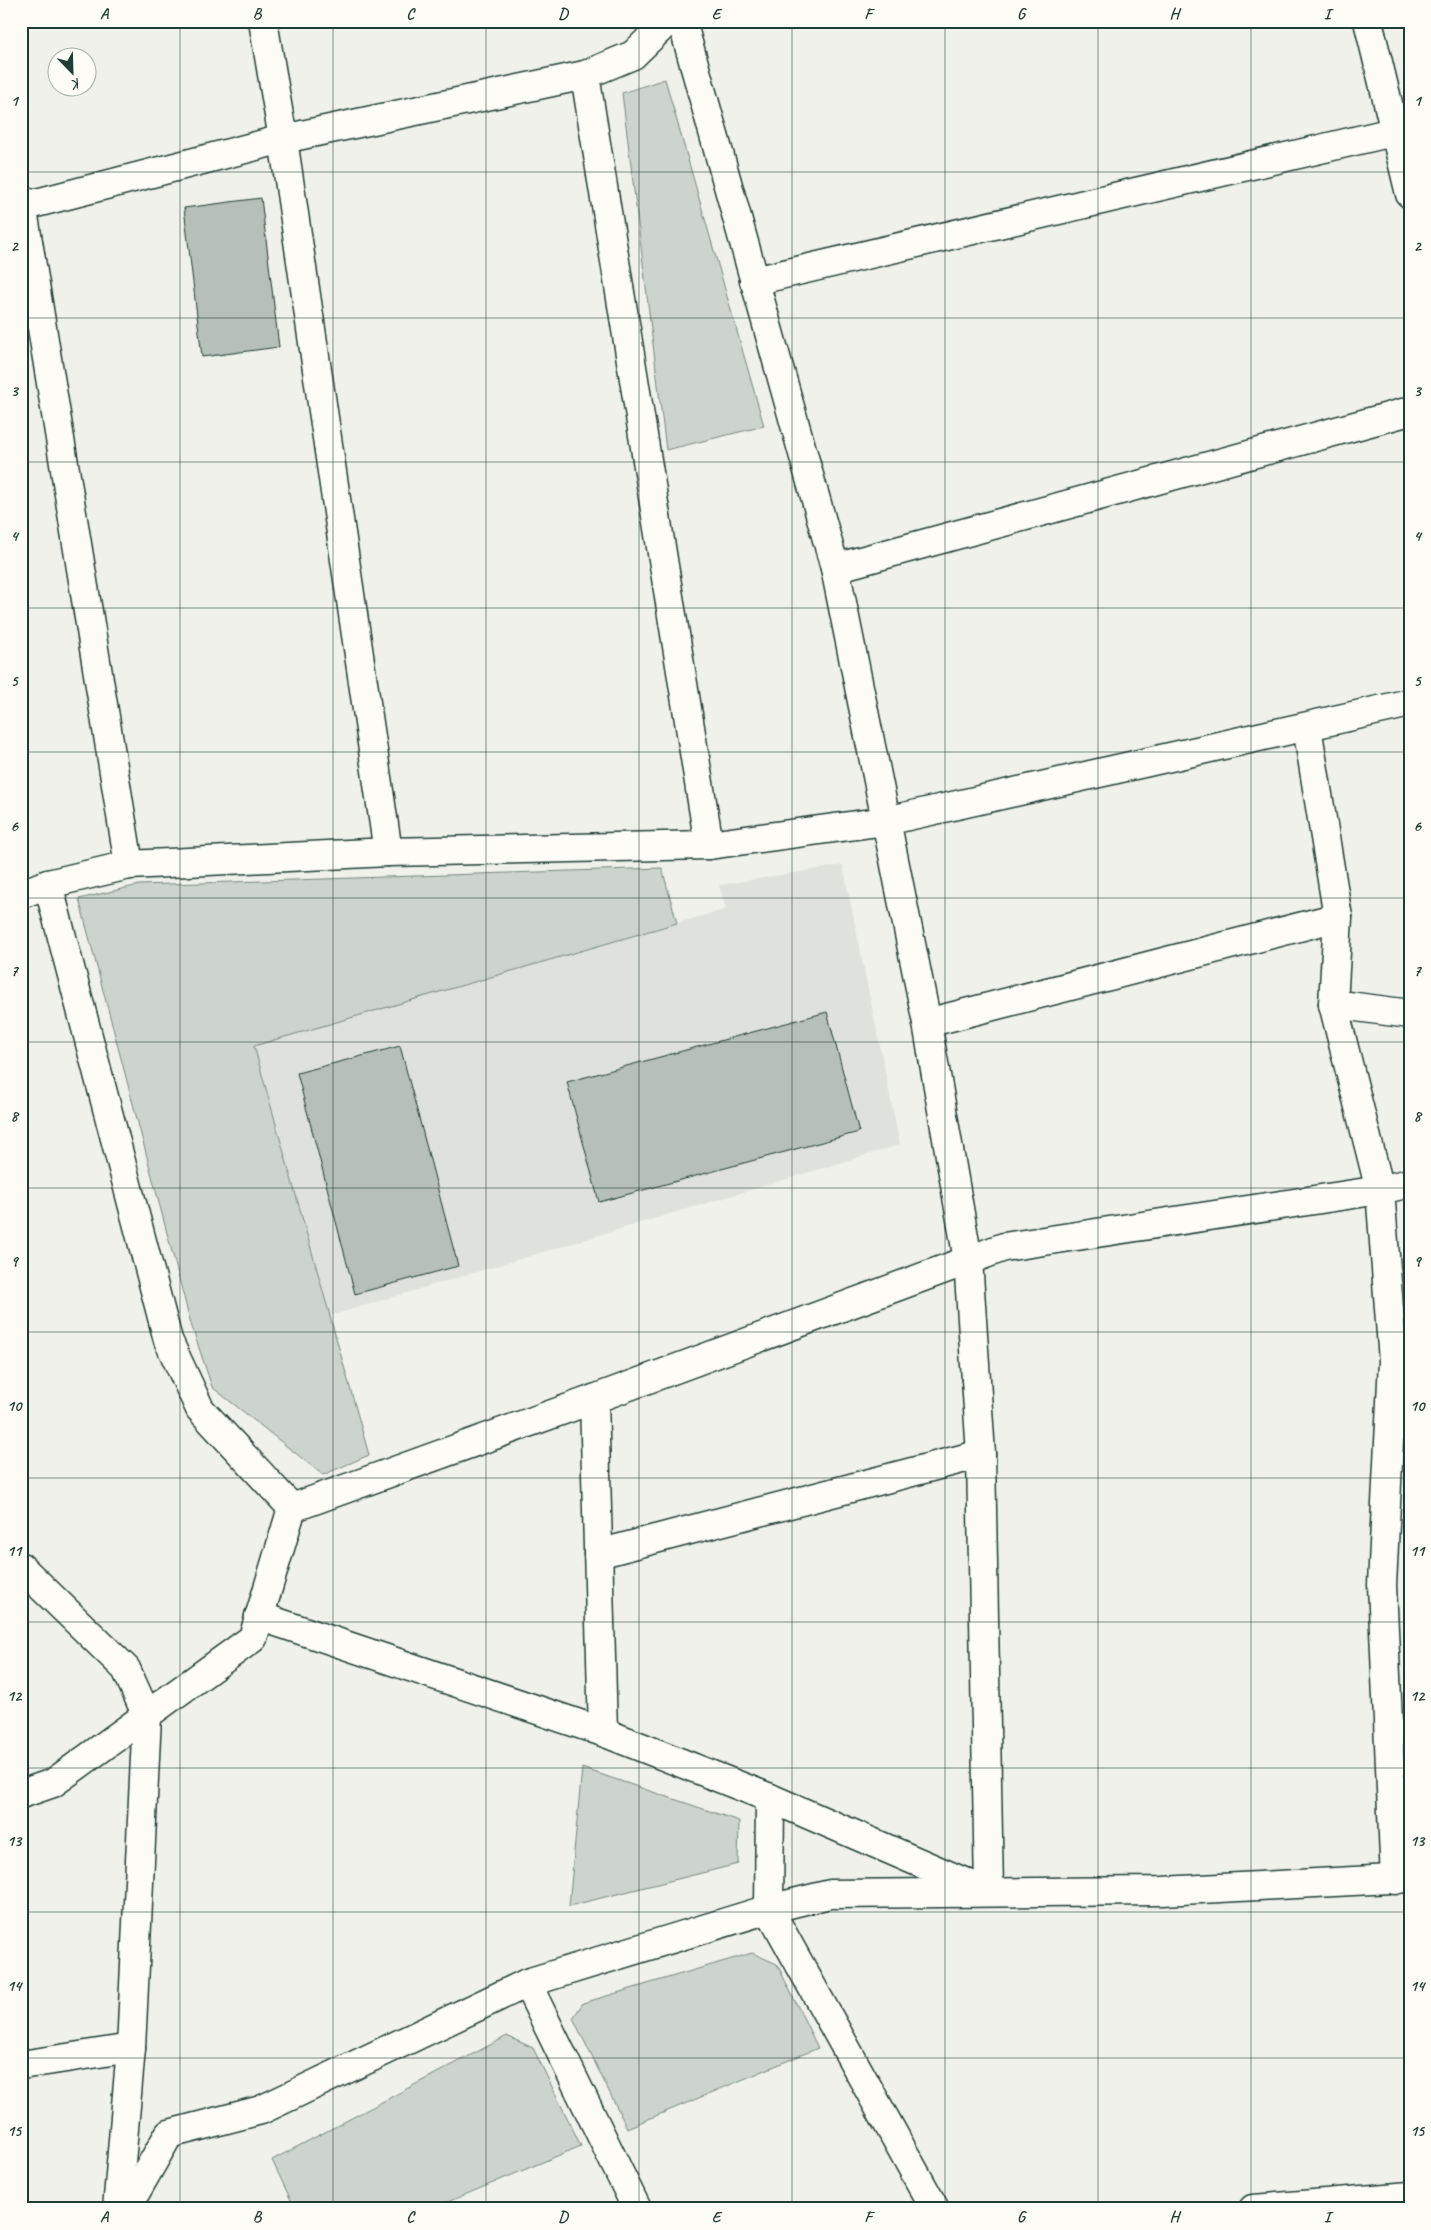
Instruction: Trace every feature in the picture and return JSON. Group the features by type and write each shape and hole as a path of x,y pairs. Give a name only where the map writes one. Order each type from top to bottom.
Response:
{"street":[{"path":"263,21 283,139 388,852"},
{"path":"129,865 22,204 283,139 585,75 633,54 668,21"},
{"path":"682,21 835,568 927,1023 968,1260 981,1454 989,1892"},
{"path":"1368,21 1402,130 1410,194"},
{"path":"585,75 709,845"},
{"path":"754,281 1402,130"},
{"path":"835,568 1410,411"},
{"path":"21,894 48,884 129,865 388,852 709,845 886,821 1410,703"},
{"path":"126,2209 169,2134 261,2110 527,1983 769,1909 830,1894 1162,1892 1402,1879 1382,1585 1393,1361 1380,1190 1333,1004 1338,917 1307,727"},
{"path":"48,884 168,1340 200,1409 292,1508"},
{"path":"927,1023 1338,917"},
{"path":"1333,1004 1410,1014"},
{"path":"292,1508 594,1399 1004,1246 1380,1190 1410,1183"},
{"path":"594,1399 603,1732"},
{"path":"598,1554 981,1454"},
{"path":"21,1794 53,1783 253,1638 292,1508"},
{"path":"21,1567 126,1669 147,1716 131,2048 117,2209"},
{"path":"259,1616 603,1732 770,1798 989,1892"},
{"path":"770,1798 769,1909 935,2209"},
{"path":"527,1983 638,2209"},
{"path":"21,2065 131,2048"},
{"path":"1253,2209 1410,2196"}],"shaded area":[{"path":"665,79 764,426 666,450 622,93"},
{"path":"843,865 900,1145 330,1316 254,1045 726,909 719,885"},
{"path":"662,868 677,923 254,1046 369,1455 323,1475 212,1387 191,1324 79,899 139,885"},
{"path":"582,1768 739,1821 738,1864 569,1906"},
{"path":"752,1953 777,1964 818,2048 627,2128 573,2018 583,2003"},
{"path":"507,2036 533,2048 581,2146 431,2209 295,2209 272,2160"}],"building":[{"path":"261,198 279,347 202,357 184,208"},
{"path":"827,1012 859,1132 599,1202 567,1082"},
{"path":"400,1046 458,1266 355,1294 297,1073"}]}
